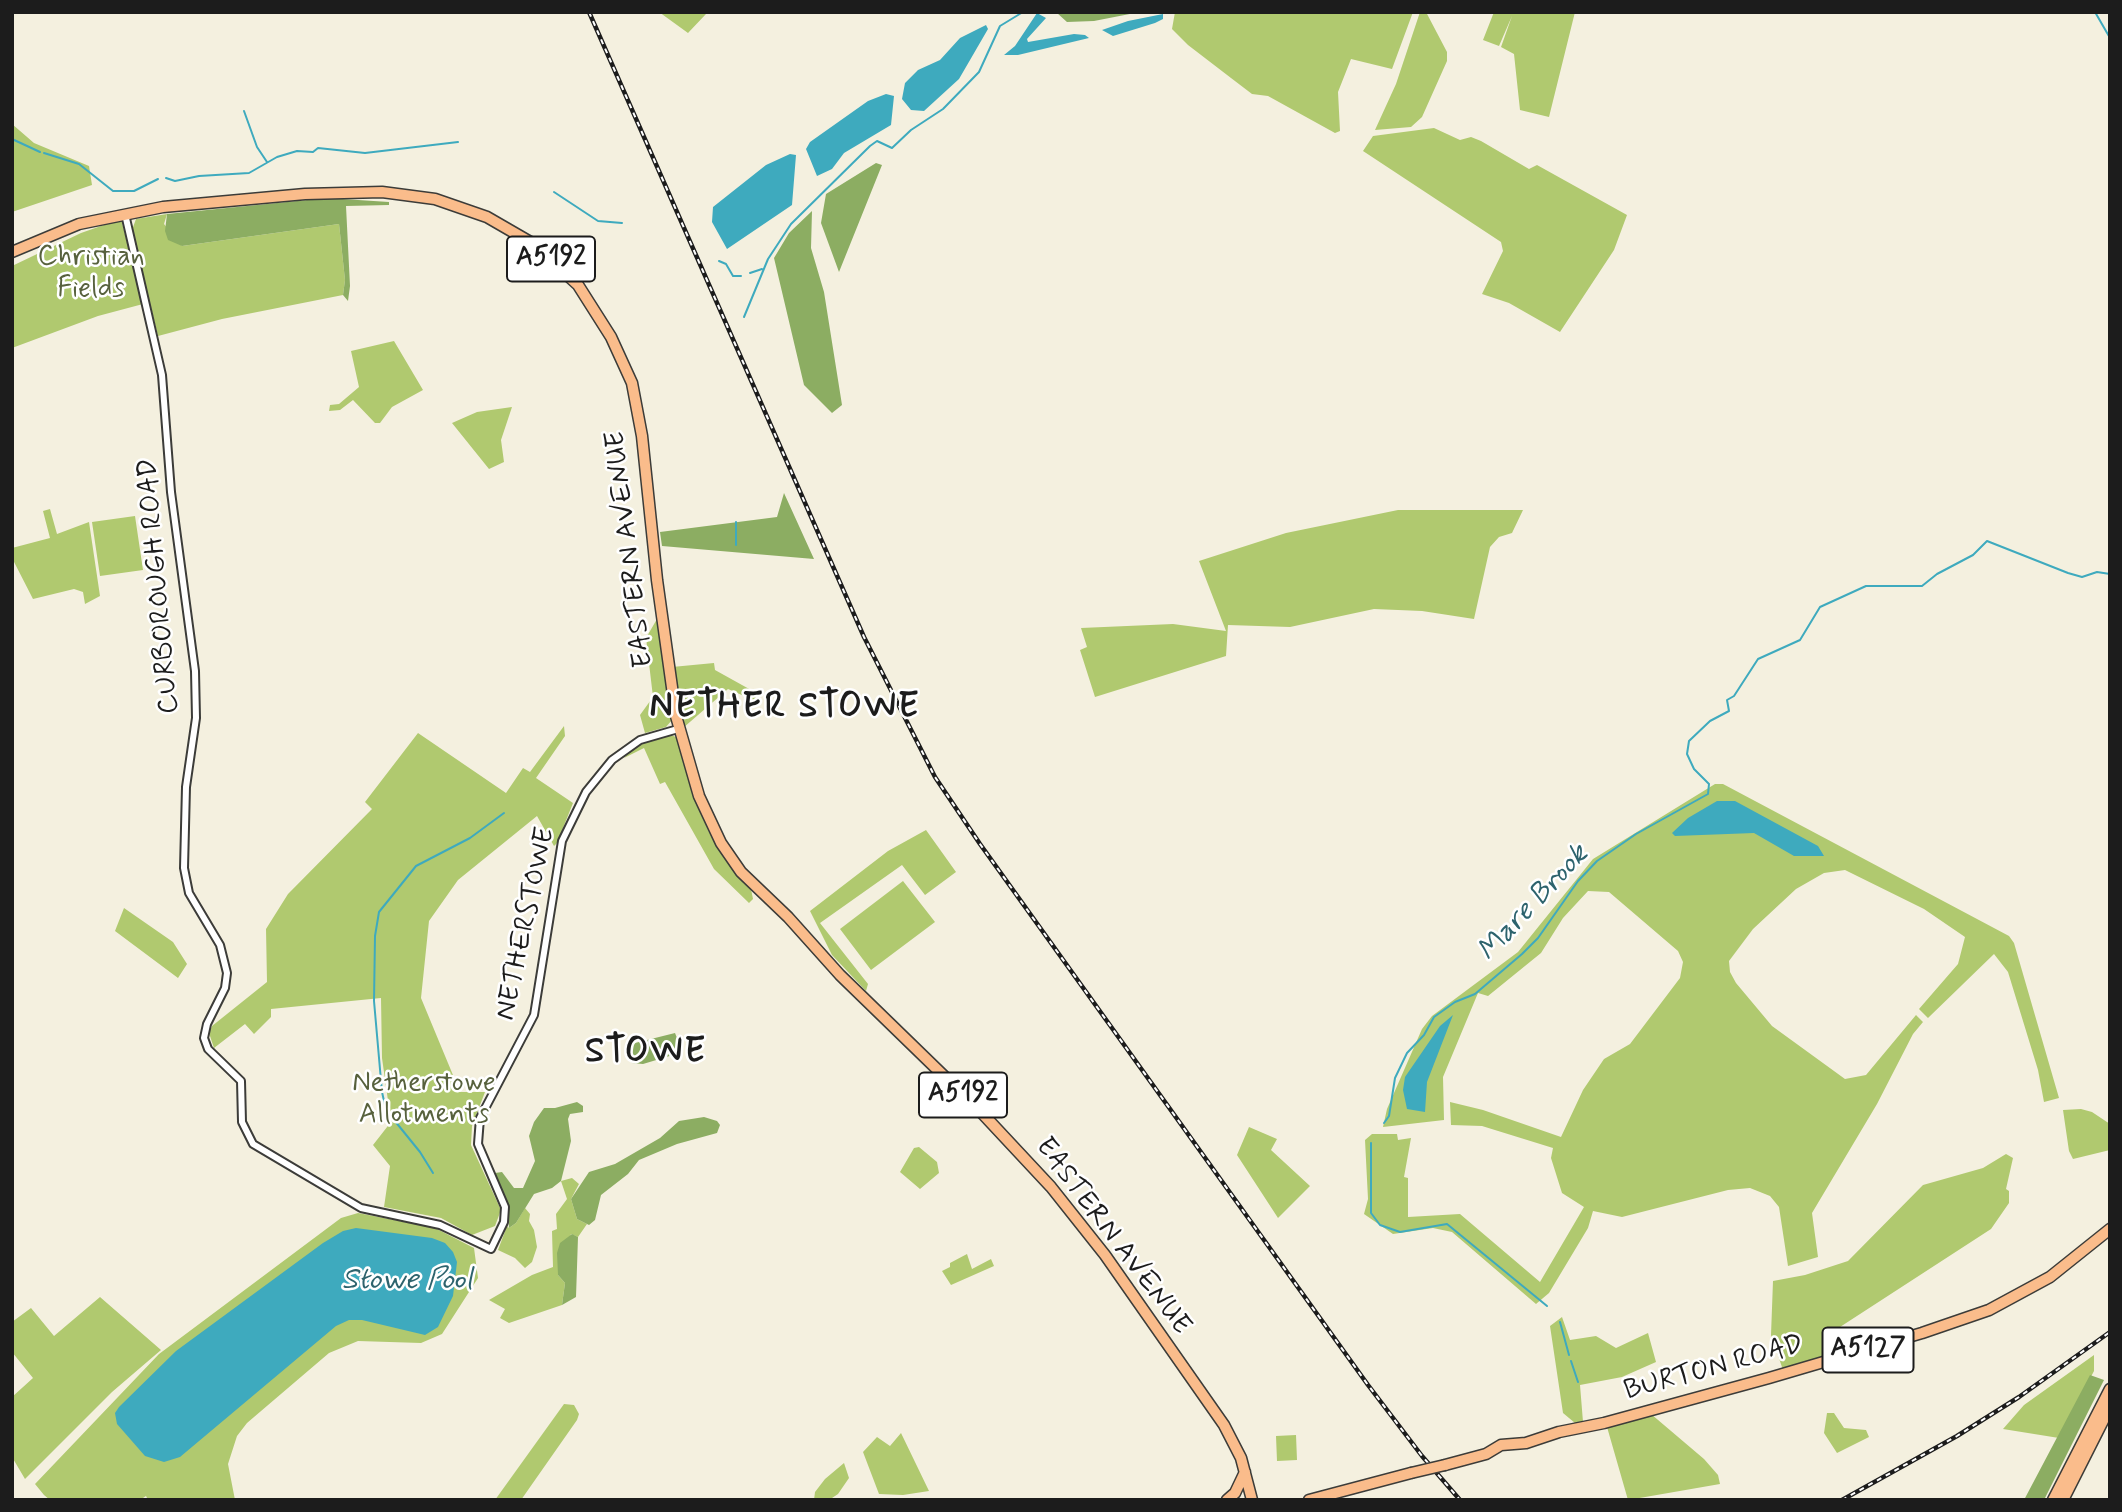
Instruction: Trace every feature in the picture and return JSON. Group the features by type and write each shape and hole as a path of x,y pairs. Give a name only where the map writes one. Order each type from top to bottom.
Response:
{"highway":[{"name":"EASTERN AVENUE","path":"12,252 79,224 191,203 305,194 401,194 435,199 487,217 532,243 551,259 591,302 632,383 642,436 658,592 678,729 703,807 727,853 741,872 796,926 840,975 982,1112 1042,1176 1105,1255 1224,1425 1246,1471 1251,1498"},
{"name":"BURTON ROAD","path":"1310,1500 1486,1454 1501,1445 1526,1443 1795,1371 1989,1310 2050,1278 2110,1229"},
{"path":"2053,1500 2110,1389"},
{"path":"2064,1500 2110,1407"},
{"path":"1246,1471 1231,1496 1251,1498"}],"street":[{"name":"CURBOROUGH ROAD","path":"125,214 162,375 171,492 195,671 196,718 186,787 184,868 189,893 220,946 227,973 225,988 207,1024 204,1038 208,1049 241,1081 242,1122 248,1137 262,1150 361,1208 440,1225 491,1249"},
{"name":"NETHERSTOWE","path":"491,1249 504,1222 505,1207 478,1144 480,1118 534,1015 562,841 588,789 612,761 640,740 678,729"}],"green space":[{"path":"659,12 706,12 706,14 688,33"},
{"path":"1140,12 1094,21 1067,22 1057,13"},
{"path":"1175,12 1413,12 1392,69 1351,59 1338,92 1340,131 1335,133 1268,96 1252,94 1188,45 1172,29"},
{"path":"1420,12 1426,12 1447,52 1447,61 1422,117 1411,127 1375,130 1396,84"},
{"path":"1494,12 1575,12 1549,117 1520,110 1514,54 1501,47 1512,16 1499,46 1483,40"},
{"path":"12,124 34,143 89,166 92,185 12,212"},
{"path":"1434,128 1460,140 1471,137 1481,141 1529,169 1537,165 1627,215 1614,250 1560,332 1509,303 1482,294 1503,251 1501,242 1363,151 1373,136"},
{"path":"876,163 882,165 839,272 821,223 826,194"},
{"path":"327,198 389,202 389,205 346,206 350,286 348,301 343,295 345,280 339,224 182,246 168,240 165,231 167,214"},
{"path":"812,211 811,248 824,292 842,405 832,413 804,385 774,258 789,233"},
{"path":"167,214 164,224 182,246 339,224 345,280 343,295 222,319 158,336 132,230 136,219"},
{"name":"Christian Fields","path":"121,219 143,304 98,316 12,348 12,266 81,233"},
{"path":"394,341 423,390 392,407 380,423 375,423 353,400 340,410 329,411 330,405 339,404 359,387 351,351"},
{"path":"512,407 501,440 504,462 489,469 452,423 477,412"},
{"path":"784,493 814,559 662,546 660,532 777,517"},
{"path":"50,509 57,534 89,522 100,596 85,604 83,592 74,589 33,599 12,558 12,548 50,538 43,511"},
{"path":"1398,510 1523,510 1512,533 1499,537 1490,547 1474,619 1422,611 1374,609 1290,627 1228,625 1226,656 1095,697 1080,650 1087,647 1081,628 1173,624 1226,631 1199,561 1286,533"},
{"path":"135,516 143,570 100,576 92,522"},
{"path":"657,619 672,720 666,727 645,733 640,715 653,697 646,638"},
{"path":"714,663 715,670 760,695 758,702 728,689 683,728 672,667"},
{"name":"Netherstowe Allotments","path":"564,726 565,736 536,778 573,803 557,843 554,846 537,816 458,880 429,921 421,998 460,1092 485,1092 472,1126 471,1145 501,1210 495,1226 472,1235 441,1218 384,1207 390,1166 373,1145 391,1122 382,1058 381,998 271,1009 271,1017 254,1034 245,1024 214,1048 209,1033 212,1026 267,982 266,929 288,894 372,809 365,802 418,733 506,793 523,768 530,772"},
{"path":"668,734 676,737 695,800 709,832 734,872 751,889 753,899 749,903 714,869 665,782 660,784 644,748 624,758 634,747"},
{"path":"1715,784 1723,784 2009,936 2014,943 2059,1098 2044,1102 2038,1070 2008,972 1994,954 1928,1018 1919,1009 1958,964 1965,937 1924,909 1845,870 1824,873 1796,889 1753,929 1729,961 1730,972 1736,983 1772,1026 1845,1079 1866,1075 1916,1015 1923,1022 1913,1034 1877,1104 1812,1213 1818,1257 1788,1266 1779,1207 1770,1196 1750,1188 1728,1190 1622,1217 1593,1211 1588,1228 1549,1293 1536,1304 1452,1232 1433,1228 1393,1234 1364,1214 1368,1199 1365,1140 1372,1134 1397,1134 1398,1140 1411,1138 1404,1177 1408,1178 1408,1217 1460,1214 1540,1282 1584,1207 1562,1193 1551,1158 1553,1148 1482,1126 1451,1125 1450,1102 1483,1110 1561,1137 1583,1090 1604,1059 1630,1044 1680,978 1683,962 1678,951 1609,892 1588,891 1563,918 1541,953 1488,996 1478,993 1443,1077 1444,1120 1383,1127 1387,1109 1422,1029 1432,1016 1518,952 1593,859"},
{"path":"926,830 956,872 925,895 902,865 820,923 868,984 866,991 832,955 810,911 888,851"},
{"path":"903,881 935,922 871,970 840,929"},
{"path":"124,908 173,942 187,964 178,978 115,931"},
{"path":"675,1033 679,1043 673,1055 643,1064 632,1063 629,1058 631,1044"},
{"path":"577,1102 583,1106 583,1112 570,1114 568,1119 571,1141 561,1181 552,1188 534,1194 516,1223 509,1228 507,1202 495,1173 502,1172 514,1188 523,1188 535,1161 529,1136 534,1122 544,1108"},
{"path":"2081,1109 2092,1112 2110,1124 2110,1150 2073,1159 2069,1151 2063,1110"},
{"path":"704,1117 717,1121 720,1125 717,1133 677,1144 639,1160 628,1174 601,1195 595,1220 589,1225 577,1219 571,1199 589,1172 615,1164 660,1138 679,1121"},
{"path":"1249,1127 1277,1139 1271,1150 1310,1186 1278,1218 1237,1155"},
{"path":"919,1147 937,1162 939,1173 920,1189 900,1172 914,1148"},
{"path":"2006,1154 2013,1158 2006,1189 2009,1191 2009,1203 1991,1229 1840,1327 1846,1352 1783,1370 1771,1335 1773,1281 1805,1275 1848,1261 1923,1185 1983,1168"},
{"path":"572,1178 579,1184 571,1199 577,1219 587,1224 578,1237 571,1234 558,1275 565,1283 562,1305 509,1323 500,1318 505,1309 489,1300 532,1275 553,1267 552,1231 557,1229 556,1214 567,1199 561,1181"},
{"path":"525,1208 530,1214 529,1221 534,1230 537,1247 532,1262 525,1268 515,1258 498,1250 507,1226 509,1228 516,1223"},
{"path":"358,1213 435,1228 474,1248 478,1278 442,1334 421,1343 358,1341 329,1353 247,1423 237,1436 228,1464 235,1500 148,1500 146,1496 140,1500 50,1500 44,1495 35,1484 159,1354 341,1218"},
{"path":"572,1234 578,1237 576,1297 562,1305 565,1283 558,1275 557,1253 560,1243"},
{"path":"967,1254 972,1269 991,1259 994,1266 951,1285 942,1271 950,1267 950,1263"},
{"path":"100,1297 161,1350 112,1392 25,1479 12,1457 12,1397 33,1378 12,1352 12,1322 31,1308 54,1336"},
{"path":"1562,1317 1570,1340 1596,1336 1616,1348 1648,1333 1656,1362 1622,1377 1580,1385 1583,1422 1575,1423 1563,1413 1550,1326"},
{"path":"2094,1355 2094,1371 2059,1438 2003,1429 2024,1405"},
{"path":"2090,1375 2104,1380 2044,1500 2024,1500"},
{"path":"564,1404 574,1405 579,1414 577,1420 521,1500 495,1500"},
{"path":"1827,1413 1834,1413 1844,1428 1866,1430 1869,1437 1837,1453 1824,1433"},
{"path":"1651,1414 1704,1459 1718,1475 1720,1484 1628,1500 1607,1427"},
{"path":"901,1433 929,1491 903,1495 879,1494 863,1452 877,1437 890,1446"},
{"path":"1296,1435 1297,1460 1277,1461 1276,1436"},
{"path":"844,1463 849,1478 838,1494 829,1500 814,1500 815,1492 825,1479"}],"water":[{"path":"1037,13 1046,18 1027,39 1028,42 1074,34 1089,38 1018,55 1004,55 1015,46"},
{"path":"1163,14 1163,19 1155,23 1113,36 1102,30 1128,21"},
{"path":"986,25 988,29 959,79 924,111 911,110 902,99 905,83 918,70 940,60 960,38"},
{"path":"886,94 894,96 891,125 844,153 832,169 817,176 806,149 810,142 868,101"},
{"path":"790,154 796,155 792,205 727,249 712,222 713,207 766,165"},
{"path":"1717,801 1735,801 1818,846 1824,856 1794,856 1754,833 1675,836 1672,833 1688,818"},
{"path":"1453,1015 1427,1082 1425,1112 1407,1109 1403,1090 1405,1077 1440,1026"},
{"name":"Stowe Pool","path":"356,1228 432,1238 445,1243 453,1252 457,1262 453,1296 438,1327 425,1335 362,1320 349,1320 336,1326 180,1457 164,1462 145,1456 117,1424 115,1413 119,1407 176,1351 323,1243 343,1231"}],"waterway":[{"path":"744,317 768,259 791,224 870,146 877,141 892,148 911,130 943,109 979,72 1000,26 1023,12"},
{"path":"2095,12 2110,38"},
{"path":"244,111 257,147 267,162"},
{"path":"12,139 40,152"},
{"path":"166,178 175,181 199,176 249,173 277,157 297,151 313,152 318,148 365,153 458,142"},
{"path":"44,153 79,164 113,191 134,191 158,179"},
{"path":"554,192 598,221 622,223"},
{"path":"719,261 726,264 733,276 741,276"},
{"path":"750,273 762,269"},
{"path":"736,522 736,545"},
{"name":"Mare Brook","path":"1384,1123 1389,1116 1395,1078 1407,1053 1424,1035 1434,1017 1455,1002 1475,994 1522,954 1538,938 1578,881 1597,861 1636,834 1708,794 1709,784 1694,769 1687,754 1689,741 1710,721 1729,711 1727,700 1734,696 1758,659 1800,640 1820,607 1866,586 1922,586 1937,574 1973,555 1987,541 2082,577 2097,572 2110,574"},
{"path":"433,1173 420,1152 386,1110 382,1092 374,1001 375,936 379,912 416,866 470,838 504,813"},
{"name":"Mare Brook","path":"1371,1143 1371,1213 1380,1225 1400,1232 1447,1224 1547,1306"},
{"name":"Mare Brook","path":"1560,1322 1569,1355"},
{"name":"Mare Brook","path":"1571,1361 1578,1382"}],"railway":[{"path":"589,12 864,637 935,777 980,844 1368,1385 1422,1456 1460,1500"},
{"path":"1842,1500 1957,1436 2019,1397 2110,1332"}],"district":[{"name":"NETHER STOWE","path":"785,709"},
{"name":"STOWE","path":"646,1054"}]}
